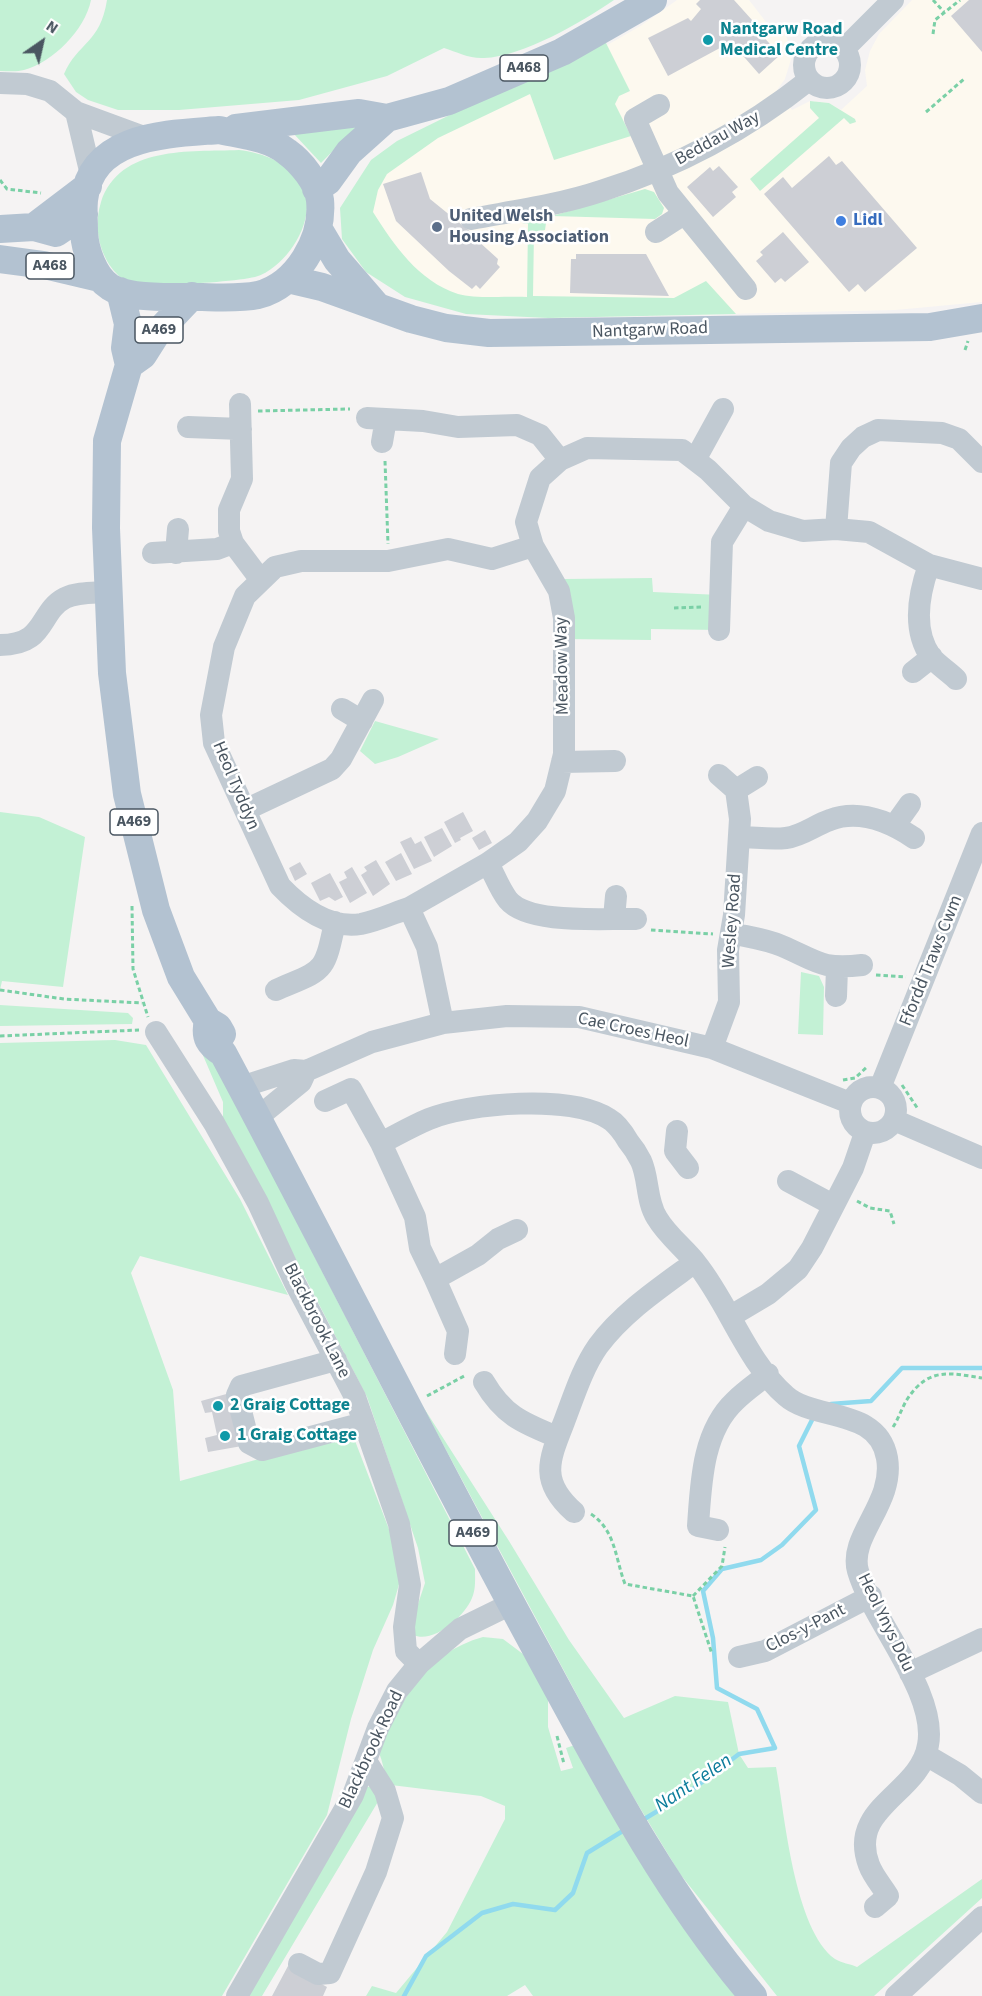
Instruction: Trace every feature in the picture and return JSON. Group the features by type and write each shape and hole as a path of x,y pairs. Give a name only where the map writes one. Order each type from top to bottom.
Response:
{"main road":[{"name":"A468","path":"316,189 328,180 348,152 387,118 449,100 562,52 653,0"},
{"name":"A468","path":"219,130 359,113 387,118"},
{"path":"219,130 260,138 287,152 309,175 320,198 318,228 310,252 288,279 259,295 153,297 109,285 84,243 84,199 90,181 109,154 144,137 219,130"},
{"name":"A468","path":"34,227 90,181"},
{"name":"A468","path":"0,229 34,227 56,233 84,214"},
{"name":"Nantgarw Road","path":"318,228 337,260 375,304"},
{"name":"A468","path":"0,259 44,265 109,285"},
{"name":"Nantgarw Road","path":"288,279 375,304 411,319 446,328 489,333 930,327 982,318"},
{"name":"A469","path":"109,285 128,324 125,348 129,365 107,441 107,592 112,673 127,795 156,910 181,976 208,1021 205,1033 212,1047 223,1053 511,1604 666,1876 700,1927 753,1996"},
{"name":"A469","path":"129,365 142,355 157,333 192,296"},
{"name":"Nantgarw Road","path":"930,327 982,339"}],"street":[{"path":"844,49 893,0"},
{"path":"826,42 844,49 849,56 851,69 842,84 823,88 809,80 804,68 811,48 826,42"},
{"name":"Beddau Way","path":"746,289 684,214 657,171 730,135 777,105 809,80"},
{"path":"0,83 27,84 50,91 76,112 144,137"},
{"path":"471,219 598,192 657,171 635,119 659,105"},
{"path":"76,112 90,181"},
{"path":"656,232 684,214"},
{"path":"188,427 241,415 242,479 229,510 229,531 233,543 260,579"},
{"path":"382,442 376,419 423,421 458,427 516,425 540,435 560,459"},
{"path":"695,460 723,422"},
{"path":"836,530 841,463 851,448 863,437 878,430 942,433 978,448"},
{"name":"Meadow Way","path":"410,908 488,863 518,842 537,820 555,791 562,762 564,618 559,591 533,546 526,522 530,502 540,478 560,459 587,448 682,450 744,506 769,521 803,531 869,532 929,565 982,579"},
{"path":"723,611 722,542 744,506"},
{"path":"176,553 178,530"},
{"path":"153,553 217,549 233,543"},
{"name":"Heol Tyddyn","path":"410,908 360,924 335,922 297,904 280,886 214,742 211,716 224,647 245,596 274,567 301,561 388,561 448,549 492,559 533,546"},
{"path":"929,565 921,588 919,621 922,638 932,657 956,679"},
{"path":"0,645 18,643 32,636 62,599 74,595 107,592"},
{"path":"913,672 932,657"},
{"path":"245,810 332,769 352,715 373,700"},
{"path":"562,762 615,761"},
{"name":"Wesley Road","path":"712,1048 729,1002 728,950 739,837 740,819 728,783 757,777"},
{"path":"895,825 910,804"},
{"path":"739,837 786,838 844,816 863,817 895,825 914,838"},
{"name":"Ffordd Traws Cwm","path":"880,1088 982,833"},
{"path":"488,863 508,900 538,916 625,919 616,896"},
{"path":"410,908 426,947 443,1023"},
{"path":"276,990 320,971 328,957 335,922"},
{"path":"731,934 782,946 811,962 837,968 862,964"},
{"path":"836,996 837,968"},
{"name":"Cae Croes Heol","path":"241,1087 294,1070 306,1071 372,1042 443,1023 507,1016 579,1017 712,1048 850,1103"},
{"name":"Blackbrook Lane","path":"156,1032 214,1123 253,1193 355,1397 399,1524 410,1585 404,1627 406,1651 419,1664"},
{"name":"Cae Croes Heol","path":"257,1118 301,1082 306,1071"},
{"path":"873,1087 880,1088 895,1102 894,1120 887,1130 880,1133 865,1132 858,1129 850,1117 850,1103 859,1091 873,1087"},
{"path":"325,1101 351,1089 381,1143 415,1217 420,1248 458,1331 455,1354"},
{"path":"381,1143 431,1118 484,1107 546,1103 583,1108 610,1119 642,1164 645,1187 656,1217 695,1262 768,1374 787,1398 863,1424 878,1440"},
{"path":"894,1120 982,1158"},
{"path":"731,1316 768,1294 798,1269 812,1248 853,1167 865,1132"},
{"path":"642,1164 680,1150"},
{"path":"788,1181 836,1199"},
{"path":"435,1279 477,1255 498,1239 517,1230"},
{"path":"580,1511 554,1490 549,1472 554,1447 582,1374 598,1346 637,1305 695,1262"},
{"path":"336,1360 241,1386 237,1395 249,1443 262,1450 364,1423"},
{"path":"718,1530 698,1526 710,1439 734,1402 768,1374"},
{"path":"476,1378 496,1402 533,1427 554,1447"},
{"name":"Heol Ynys Ddu","path":"875,1907 888,1896 870,1868 866,1854 871,1822 879,1807 914,1777 926,1755 929,1743 926,1711 910,1673 857,1569 862,1539 882,1503 887,1483 887,1458 878,1440"},
{"name":"Clos-y-Pant","path":"739,1657 765,1651 871,1596"},
{"name":"Blackbrook Road","path":"237,1996 354,1795 366,1761 397,1691 419,1664 460,1629 511,1604"},
{"path":"910,1673 982,1639"},
{"path":"926,1755 960,1775 982,1792"},
{"path":"299,1964 318,1974 330,1973 376,1872 393,1818 385,1791 366,1761"},
{"path":"896,1996 982,1917"}],"path":[{"path":"933,0 945,13"},
{"path":"933,34 935,20 960,0"},
{"path":"926,112 964,79"},
{"path":"0,180 7,189 47,194"},
{"path":"241,415 358,409 376,419"},
{"path":"382,442 388,561"},
{"path":"674,608 723,611"},
{"path":"625,919 645,930 731,934"},
{"path":"862,964 867,974 910,977 924,982"},
{"path":"0,990 64,999 142,1003"},
{"path":"0,1036 126,1028 156,1032"},
{"path":"836,1199 870,1208 890,1210 894,1224"},
{"path":"878,1440 895,1425 908,1398 921,1383 943,1371 982,1378"},
{"path":"407,1407 476,1378"},
{"path":"580,1511 605,1525 610,1533 625,1584 693,1596"},
{"path":"693,1596 722,1566 725,1544 718,1530"},
{"path":"693,1596 712,1654"}],"shaded area":[{"path":"677,0 749,0 773,31 779,26 787,38 792,56 785,79 777,90 792,110 810,101 829,103 841,110 867,86 865,70 870,51 879,34 912,0 982,0 982,302 895,310 548,318 385,280 346,200 390,156 590,55 642,25"}],"green space":[{"path":"0,0 91,0 88,11 75,33 46,60 24,70 0,71"},
{"path":"107,0 614,0 551,37 516,52 499,56 474,57 444,48 387,76 299,100 179,110 118,110 88,100 76,92 64,74 99,26"},
{"path":"604,39 630,91 619,96 615,104 631,136 554,160 530,94 438,138 387,174 378,190 373,212 399,249 419,271 444,288 465,296 527,297 528,224 522,223 547,216 545,230 534,232 533,296 674,298 706,281 736,314 548,318 466,314 405,297 366,272 342,239 340,208 371,160 397,141"},
{"path":"810,101 829,103 855,119 856,122 850,124 844,118 760,191 750,179 819,118 810,108"},
{"path":"361,122 321,163 293,133"},
{"path":"239,150 257,153 276,160 292,171 303,186 307,208 302,230 297,241 283,259 270,270 255,277 228,281 149,284 134,283 119,276 106,259 98,231 101,202 110,183 124,170 140,161 159,155"},
{"path":"645,189 654,192 664,208 662,214 655,219 552,216"},
{"path":"652,578 653,592 720,595 719,630 651,629 651,640 564,639 553,582 565,579"},
{"path":"375,721 439,739 398,757 375,764 360,751"},
{"path":"0,812 39,817 85,837 63,987 2,981 0,990"},
{"path":"801,972 819,976 824,987 823,1035 798,1034"},
{"path":"0,1005 128,1013 133,1018 132,1024 0,1026"},
{"path":"115,1040 146,1045 240,1199 288,1295 140,1256 131,1273 173,1390 180,1481 352,1433 392,1537 400,1581 393,1605 373,1650 351,1719 327,1815 222,1996 0,1996 0,1043"},
{"path":"206,1045 475,1569 474,1591 468,1605 447,1627 430,1636 413,1635 411,1625 425,1583 418,1548 367,1397 223,1119 223,1102 202,1053"},
{"path":"422,1405 569,1640 624,1718 675,1696 728,1702 739,1754 748,1768 776,1767 788,1841 801,1898 821,1944 835,1959 857,1967 982,1879 982,1898 874,1996 777,1996 680,1874 617,1770"},
{"path":"483,1637 503,1639 523,1654 548,1695 548,1727 561,1771 573,1768 566,1748 578,1744 737,1996 533,1996 525,1985 507,1996 366,1996 372,1986 396,1993 447,1932 505,1819 505,1806 481,1796 391,1785 386,1777 378,1751 396,1714 418,1681 446,1654 463,1644"},
{"path":"373,1786 379,1800 262,1996 244,1996 367,1787"}],"building":[{"name":"Nantgarw Road Medical Centre","path":"700,0 734,0 780,55 759,74 731,42 668,76 648,38 688,18 691,21 701,9 696,4"},
{"path":"969,0 982,0 982,52 951,16"},
{"name":"Lidl","path":"829,156 836,165 842,161 917,248 865,292 858,284 849,292 764,194 783,177 792,188"},
{"path":"719,166 738,187 732,192 736,197 713,217 687,187 710,167 713,171"},
{"path":"421,172 430,199 478,238 477,240 498,259 497,264 500,267 480,289 476,285 472,289 449,271 396,221 383,184"},
{"path":"783,232 809,262 785,282 781,278 775,283 756,261 763,255 760,252"},
{"path":"576,254 646,254 669,296 570,293 571,259 576,259"},
{"path":"463,812 473,831 455,843 444,822"},
{"path":"442,828 452,846 434,857 424,837"},
{"path":"485,830 492,843 479,850 472,838"},
{"path":"411,837 415,844 421,841 432,861 414,869 400,842"},
{"path":"401,853 412,874 396,881 385,862"},
{"path":"376,860 390,884 373,896 361,875 367,871 364,867"},
{"path":"300,862 307,874 295,881 289,868"},
{"path":"352,867 367,893 350,903 339,882 347,878 344,872"},
{"path":"330,873 343,897 335,901 329,897 320,901 311,883"},
{"path":"230,1393 242,1446 208,1452 205,1438 217,1435 212,1412 205,1413 201,1401"},
{"path":"288,1966 327,1987 323,1996 272,1996"}],"waterway":[{"name":"Nant Felen","path":"831,1404 871,1401 902,1368 982,1368"},
{"name":"Nant Felen","path":"641,1821 689,1792 739,1754 775,1748 757,1709 717,1688 713,1638 703,1591 722,1569 761,1560 782,1545 816,1510 799,1446 814,1416"},
{"name":"Nant Felen","path":"404,1996 426,1956 482,1913 513,1904 555,1910 573,1893 587,1853 626,1829"}],"place":[{"name":"Nantgarw Road Medical Centre","path":"708,40"},
{"name":"Lidl","path":"841,221"},
{"name":"United Welsh Housing Association","path":"437,227"},
{"name":"2 Graig Cottage","path":"218,1406"},
{"name":"1 Graig Cottage","path":"225,1436"}]}
